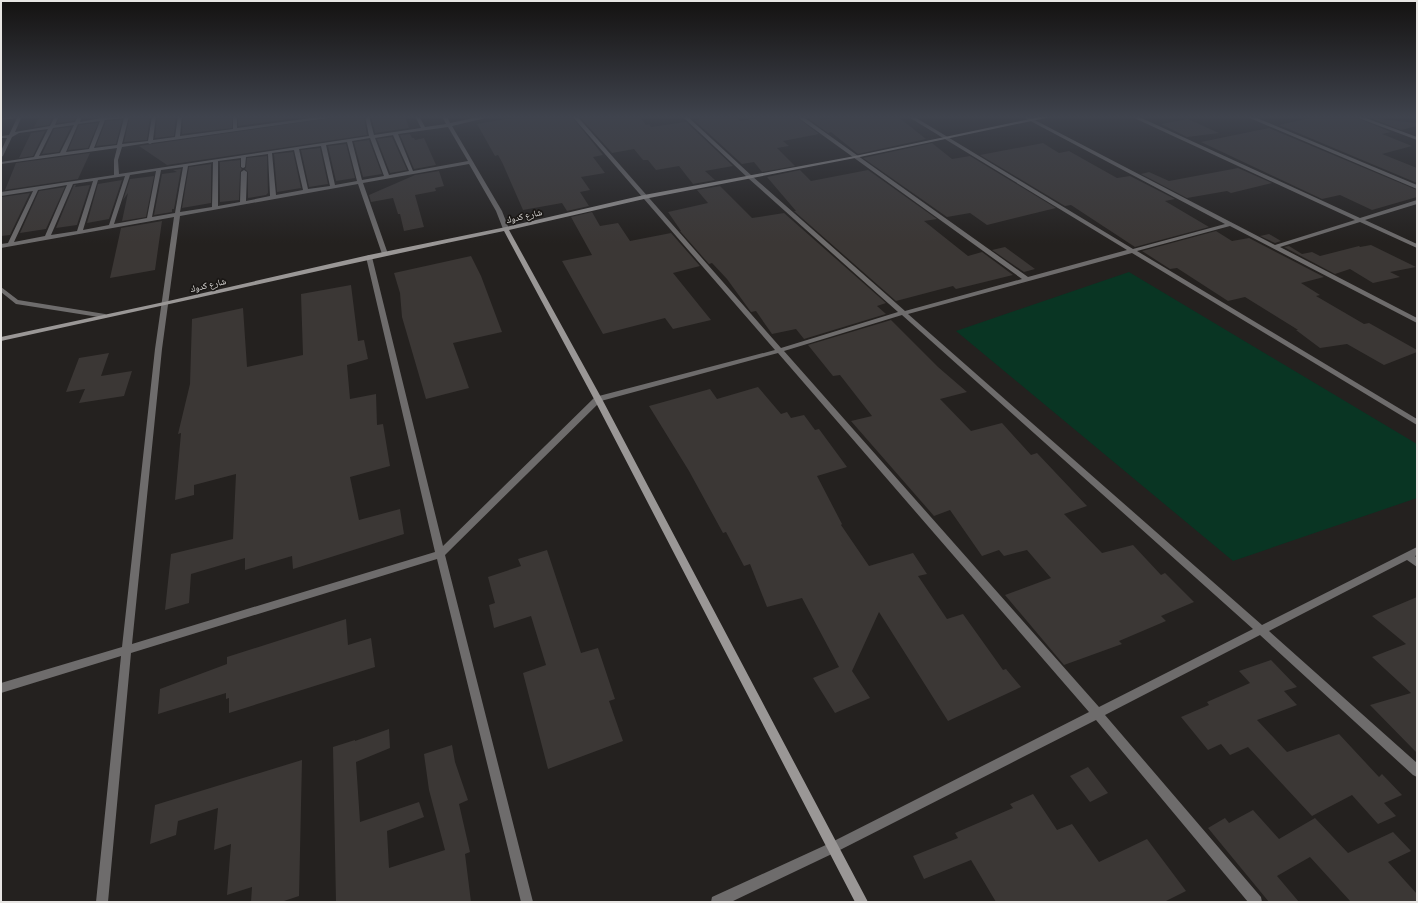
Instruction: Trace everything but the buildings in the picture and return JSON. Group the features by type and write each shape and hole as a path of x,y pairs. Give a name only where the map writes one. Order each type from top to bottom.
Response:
{"street":[{"path":"1,163 41,158"},
{"path":"117,158 117,176"},
{"path":"1,194 229,158"},
{"path":"243,203 244,158"},
{"path":"270,158 273,198"},
{"path":"298,158 306,192"},
{"path":"326,158 332,187"},
{"path":"353,158 384,254"},
{"path":"380,158 387,177"},
{"path":"406,158 412,173"},
{"path":"468,158 499,211 506,229 598,399 832,848 862,902"},
{"path":"610,158 1097,713 1256,902"},
{"path":"730,158 1261,630 1417,771"},
{"name":"شارع كدوك","path":"1,339 164,304 369,257 506,229 644,197 849,158"},
{"path":"857,158 1026,279"},
{"path":"979,158 1417,422"},
{"path":"1103,158 1417,321"},
{"path":"1225,158 1417,246"},
{"path":"1348,158 1417,187"},
{"path":"215,208 216,160"},
{"path":"1,246 470,162"},
{"path":"102,902 126,650 164,304 176,215 186,165"},
{"path":"149,220 159,169"},
{"path":"111,226 128,174"},
{"path":"78,232 96,179"},
{"path":"47,238 71,183"},
{"path":"10,245 36,189"},
{"path":"1274,247 1417,202"},
{"path":"1,688 440,554 598,399 778,351 903,313 1230,224"},
{"path":"369,257 440,554 527,902"},
{"path":"1,289 16,302 105,316"},
{"path":"717,902 832,848 1412,554 1417,563"}],"green space":[{"path":"1129,272 1417,444 1417,498 1233,561 956,331"}]}
